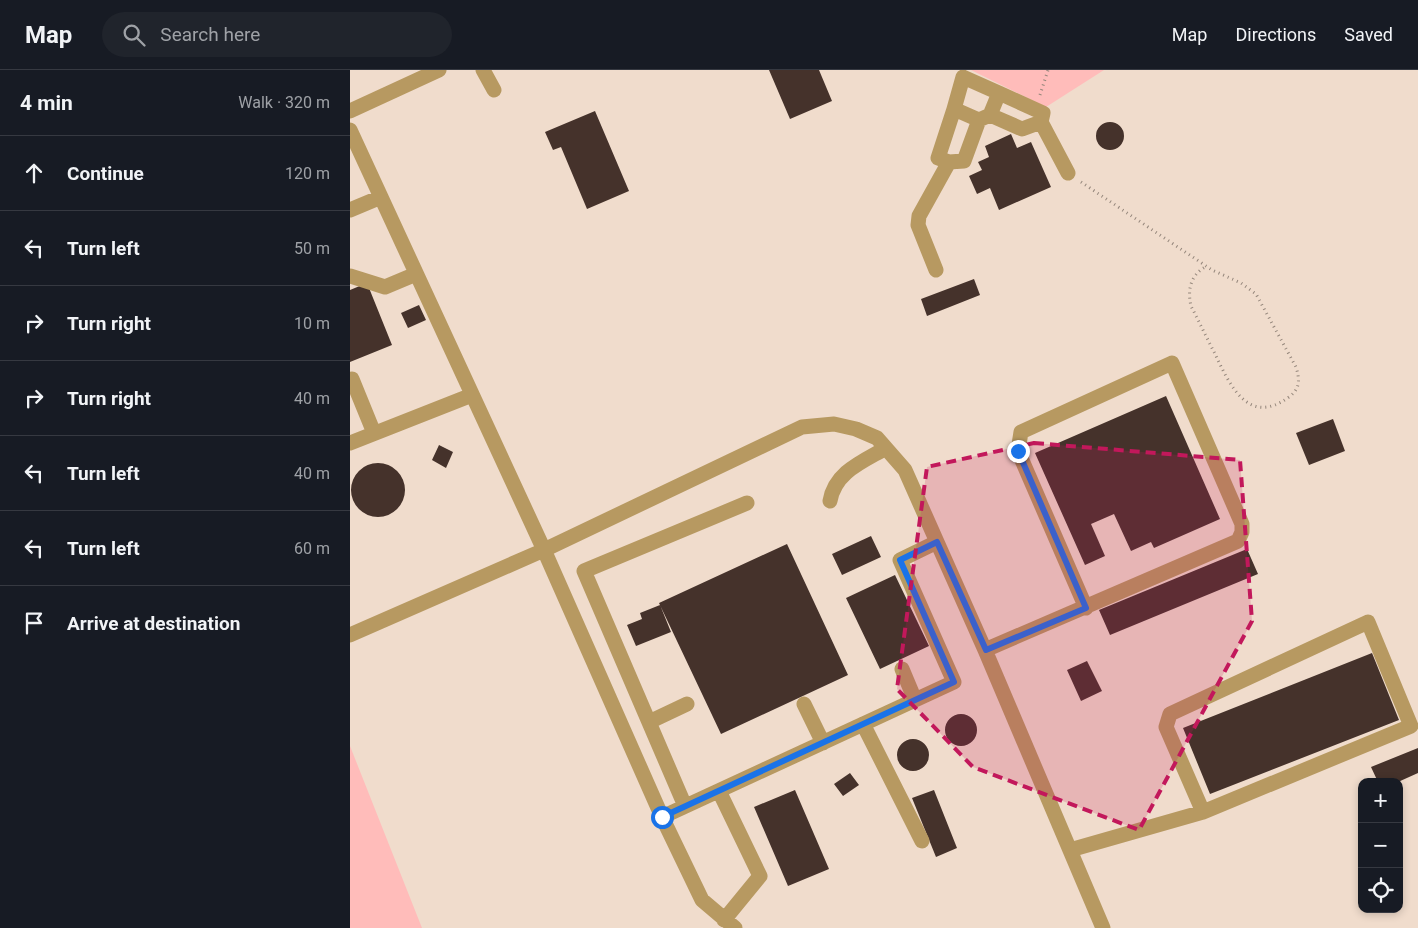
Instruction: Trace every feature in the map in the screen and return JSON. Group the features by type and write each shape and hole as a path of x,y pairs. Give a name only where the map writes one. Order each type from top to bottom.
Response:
{"lane":[{"path":"350,111 409,76 438,70"},
{"path":"482,70 494,90"},
{"path":"999,93 964,161 949,162 938,158 954,109 962,74 999,93 1037,115 1068,173"},
{"path":"954,109 1022,129 1037,115"},
{"path":"350,130 544,550 662,817 702,900 729,924 760,876 720,791"},
{"path":"936,270 918,226 919,216 949,162"},
{"path":"350,210 381,197"},
{"path":"350,276 385,287 416,274"},
{"path":"986,650 1086,608 1238,541 1242,532 1242,524 1172,363 1021,432 1018,440 1018,451 1086,608"},
{"path":"352,379 374,433"},
{"path":"350,443 472,395"},
{"path":"350,635 544,550 802,427 834,424 856,429 877,438 905,470 986,650 1103,928"},
{"path":"830,501 832,486 849,469 886,448"},
{"path":"685,806 584,571 746,503"},
{"path":"662,817 954,682 900,560 937,542"},
{"path":"1070,850 1203,812 1410,726 1368,622 1170,714 1166,727 1203,812"},
{"path":"597,671 622,660"},
{"path":"902,669 915,700"},
{"path":"649,722 687,704"},
{"path":"804,704 823,743"},
{"path":"863,724 922,841"}],"path":[{"path":"1037,115 1048,70"},
{"path":"1068,173 1207,266 1241,283 1256,294 1296,367 1300,378 1297,390 1288,398 1279,403 1257,407 1247,404 1232,390 1191,306 1189,298 1193,278 1197,271 1207,266"}],"highlighted area":[{"path":"1034,443 1240,460 1252,621 1139,830 973,767 897,689 927,467"}],"shaded area":[{"path":"971,70 1104,70 1046,107"},
{"path":"350,746 422,928 350,928"}],"building":[{"path":"769,70 819,70 832,101 790,119"},
{"path":"595,111 629,191 587,209 561,147 553,150 545,132"},
{"path":"1110,122 1120,126 1124,136 1120,146 1110,150 1100,146 1096,136 1100,126"},
{"path":"1011,134 1017,148 1031,142 1051,187 999,210 990,188 977,194 969,176 982,170 978,162 989,157 985,146"},
{"path":"974,279 980,295 927,316 921,299"},
{"path":"367,283 392,345 350,362 350,290"},
{"path":"419,305 426,320 408,328 401,313"},
{"path":"1166,396 1220,519 1154,548 1151,542 1131,551 1114,514 1091,524 1105,556 1085,565 1035,453"},
{"path":"1333,419 1345,451 1309,465 1296,433"},
{"path":"439,445 453,452 446,468 432,460"},
{"path":"373,463 383,463 393,467 401,475 405,490 401,505 393,513 383,517 373,517 363,513 355,505 351,495 351,485 355,475 363,467"},
{"path":"871,536 881,557 842,575 832,554"},
{"path":"787,544 848,675 721,734 659,603"},
{"path":"1247,549 1258,574 1110,635 1099,610"},
{"path":"895,575 929,646 880,669 846,598"},
{"path":"660,605 671,632 636,646 627,625 642,619 640,613"},
{"path":"1372,653 1399,720 1210,794 1183,728"},
{"path":"1087,661 1102,691 1081,701 1067,670"},
{"path":"961,714 967,715 972,719 976,724 976,736 972,741 967,745 961,746 955,745 950,741 946,736 945,730 946,724 950,719 955,715"},
{"path":"913,739 919,740 924,744 928,749 928,761 924,766 919,770 913,771 907,770 902,766 898,761 897,755 898,749 902,744 907,740"},
{"path":"1418,748 1418,773 1403,780 1403,778 1376,778 1371,767"},
{"path":"850,773 859,785 843,796 834,784"},
{"path":"795,790 829,869 788,886 754,807"},
{"path":"934,790 957,848 936,857 912,798"}],"route":[{"path":"662,817 954,682 900,560 937,542 986,650 1086,608 1018,451"}]}
